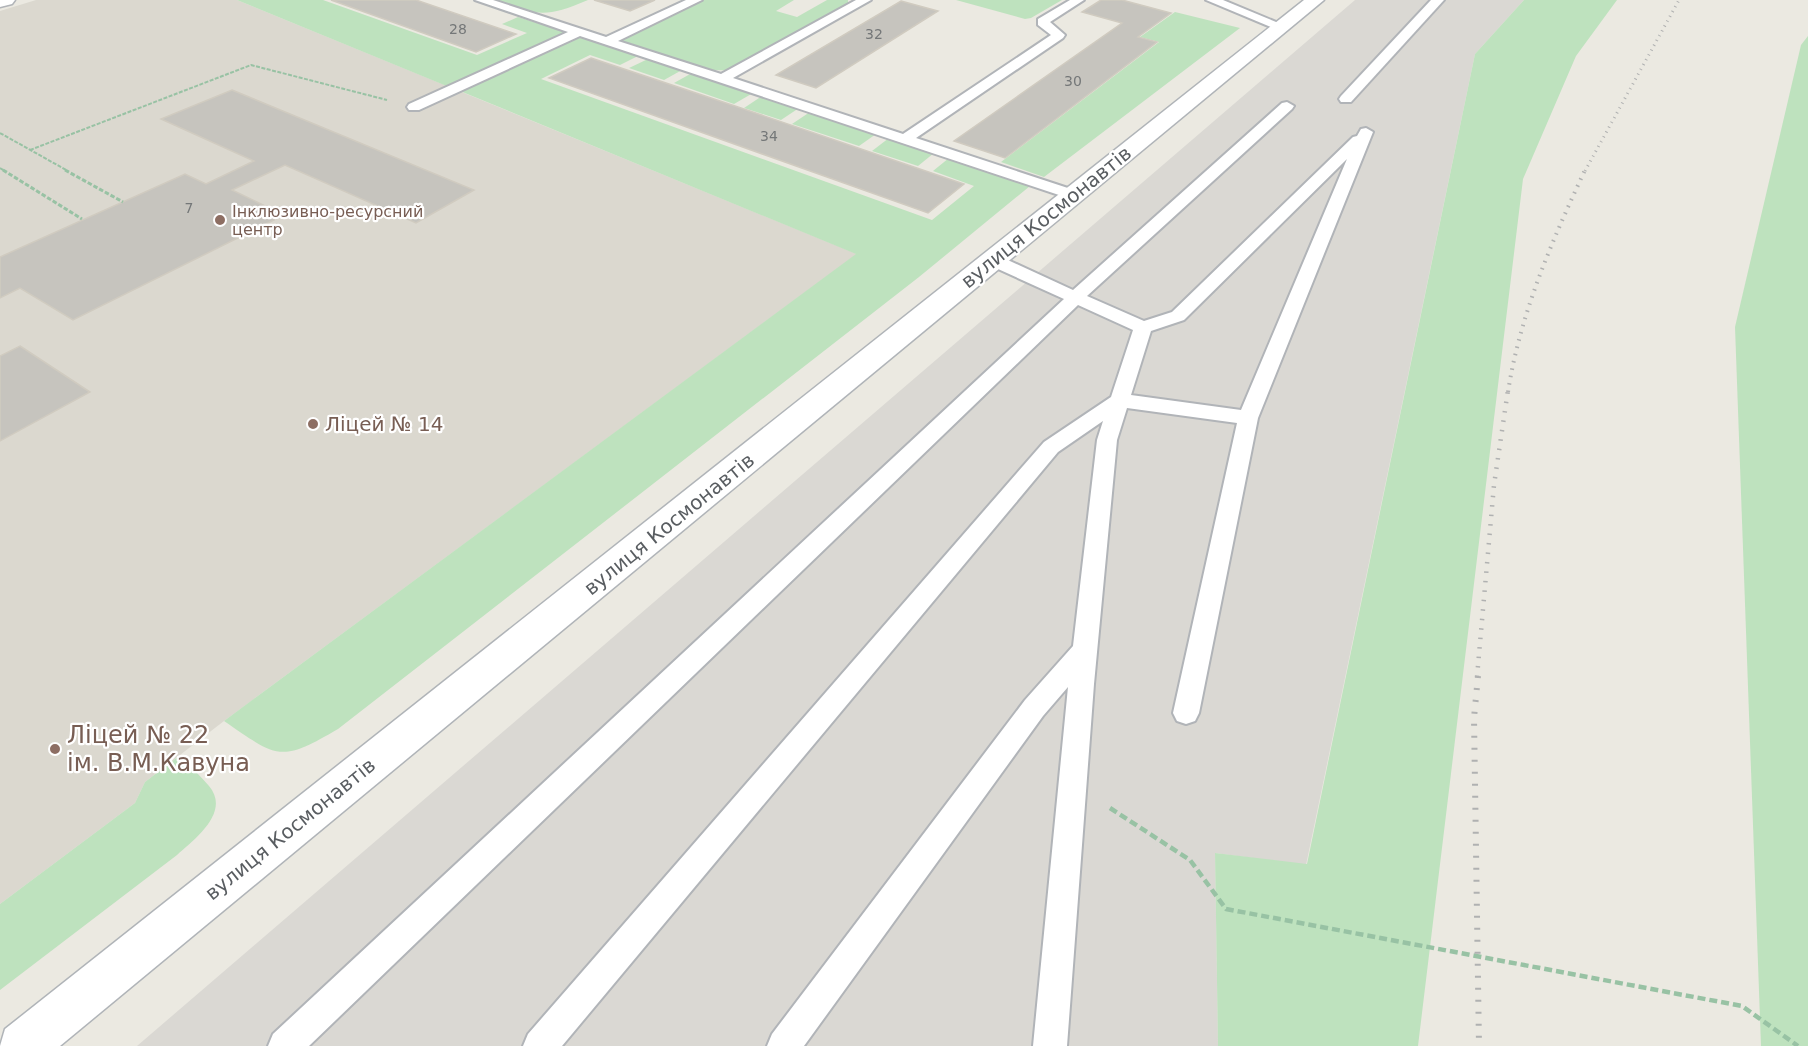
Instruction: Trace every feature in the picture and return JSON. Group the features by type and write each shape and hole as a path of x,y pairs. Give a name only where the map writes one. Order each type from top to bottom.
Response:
{"street":[{"path":"0,2 6,0"},
{"name":"вулиця Космонавтів","path":"22,1046 1315,0"}],"lane":[{"path":"481,0 1074,195"},
{"path":"607,41 696,0"},
{"path":"722,79 865,0"},
{"path":"905,139 1059,35 1042,22 1078,0"},
{"path":"1212,0 1282,27"},
{"path":"1346,99 1438,0"},
{"path":"414,107 579,32"},
{"path":"285,1046 1076,297 1287,106"},
{"path":"993,260 1143,328 1178,316 1366,132 1248,418 1186,713"},
{"path":"1050,1046 1072,787 1107,440 1143,328"},
{"path":"540,1046 1051,447 1120,400 1248,418"},
{"path":"784,1046 1034,708 1085,649"}],"path":[{"path":"30,150 251,65 414,107"},
{"path":"0,133 123,202"},
{"path":"0,168 82,219"},
{"path":"1072,787 1130,819 1190,860 1226,909 1742,1006 1798,1046"}],"shaded area":[{"name":"Ліцей № 14","path":"36,0 237,0 857,254 224,721 145,782 135,803 0,904 0,11"},
{"path":"1355,0 1524,0 1475,54 1306,865 1215,853 1218,1046 137,1046"}],"green space":[{"path":"237,0 323,0 477,55 527,33 502,24 518,17 566,32 449,87"},
{"path":"493,0 588,0 561,10 540,13"},
{"path":"704,0 794,0 776,11 797,17 827,0 848,0 848,4 726,70 686,65 619,41"},
{"path":"956,0 1062,0 1031,18 1025,19"},
{"path":"1524,0 1617,0 1576,56 1523,179 1418,1046 1218,1046 1215,853 1307,864 1475,54"},
{"path":"1175,12 1240,28 1044,177 1001,162 1159,42 1140,37"},
{"path":"1808,36 1808,1046 1761,1046 1735,327 1801,45"},
{"path":"578,37 638,56 620,65 590,55 541,79 932,220 974,186 933,171 949,158 1030,186 919,277 338,729 319,740 291,751 280,752 269,749 224,721 856,254 460,91"},
{"path":"648,59 682,70 664,80 629,68"},
{"path":"692,73 753,93 734,104 674,83"},
{"path":"762,96 799,108 781,120 744,108"},
{"path":"810,112 876,134 859,146 792,124"},
{"path":"889,138 934,153 918,166 872,151"},
{"path":"179,756 206,782 215,796 216,806 208,824 177,855 0,990 0,904 135,803 145,782"}],"building":[{"path":"331,0 416,0 516,34 476,52"},
{"path":"594,0 655,0 630,11"},
{"path":"1101,0 1122,0 1171,13 1138,37 1157,42 1005,158 954,141 1122,23 1082,12"},
{"path":"901,1 938,11 816,88 776,75"},
{"path":"591,58 964,184 928,213 549,78"},
{"path":"232,90 474,190 416,223 285,165 232,190 284,215 73,320 20,288 0,298 0,257 185,174 206,184 254,161 161,119"},
{"path":"20,346 90,392 0,441 0,356"}],"railway":[{"path":"1585,171 1679,0"},
{"path":"1508,392 1520,334 1529,306 1549,251 1585,170"},
{"path":"1477,677 1494,485 1508,390"},
{"path":"1478,676 1474,718 1479,1046"}],"place":[{"name":"Інклюзивно-ресурсний центр","path":"220,220"},
{"name":"Ліцей № 14","path":"313,424"},
{"name":"Ліцей № 22 ім. В.М.Кавуна","path":"55,749"}]}
